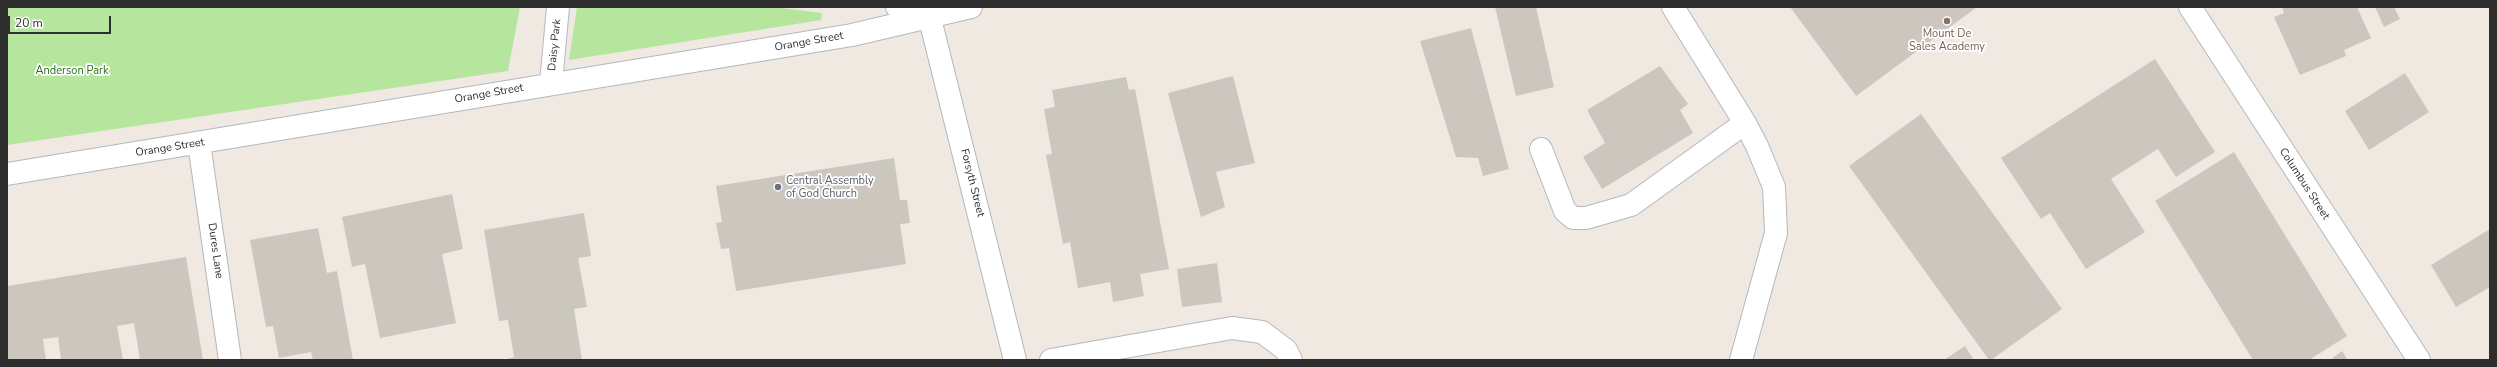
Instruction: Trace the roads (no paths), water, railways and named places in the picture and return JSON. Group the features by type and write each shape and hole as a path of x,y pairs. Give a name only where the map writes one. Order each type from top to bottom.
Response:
{"street":[{"name":"Daisy Park","path":"551,83 558,7"},
{"path":"897,7 928,12"},
{"name":"Orange Street","path":"7,174 305,127 551,83 622,74 852,35 928,12 970,7"},
{"path":"1673,7 1745,123 1757,146 1774,187 1776,233 1741,360"},
{"name":"Columbus Street","path":"2190,7 2419,360"},
{"name":"Forsyth Street","path":"928,12 1014,360"},
{"path":"1541,149 1565,211 1574,218 1586,218 1631,205 1745,123"},
{"name":"Dures Lane","path":"199,143 230,360"},
{"path":"1051,360 1232,328 1262,332 1286,350 1291,360"}],"place":[{"name":"Mount De Sales Academy","path":"1947,21"},
{"name":"Central Assembly of God Church","path":"778,187"}],"park label":[{"name":"Anderson Park","path":"72,71"}]}
